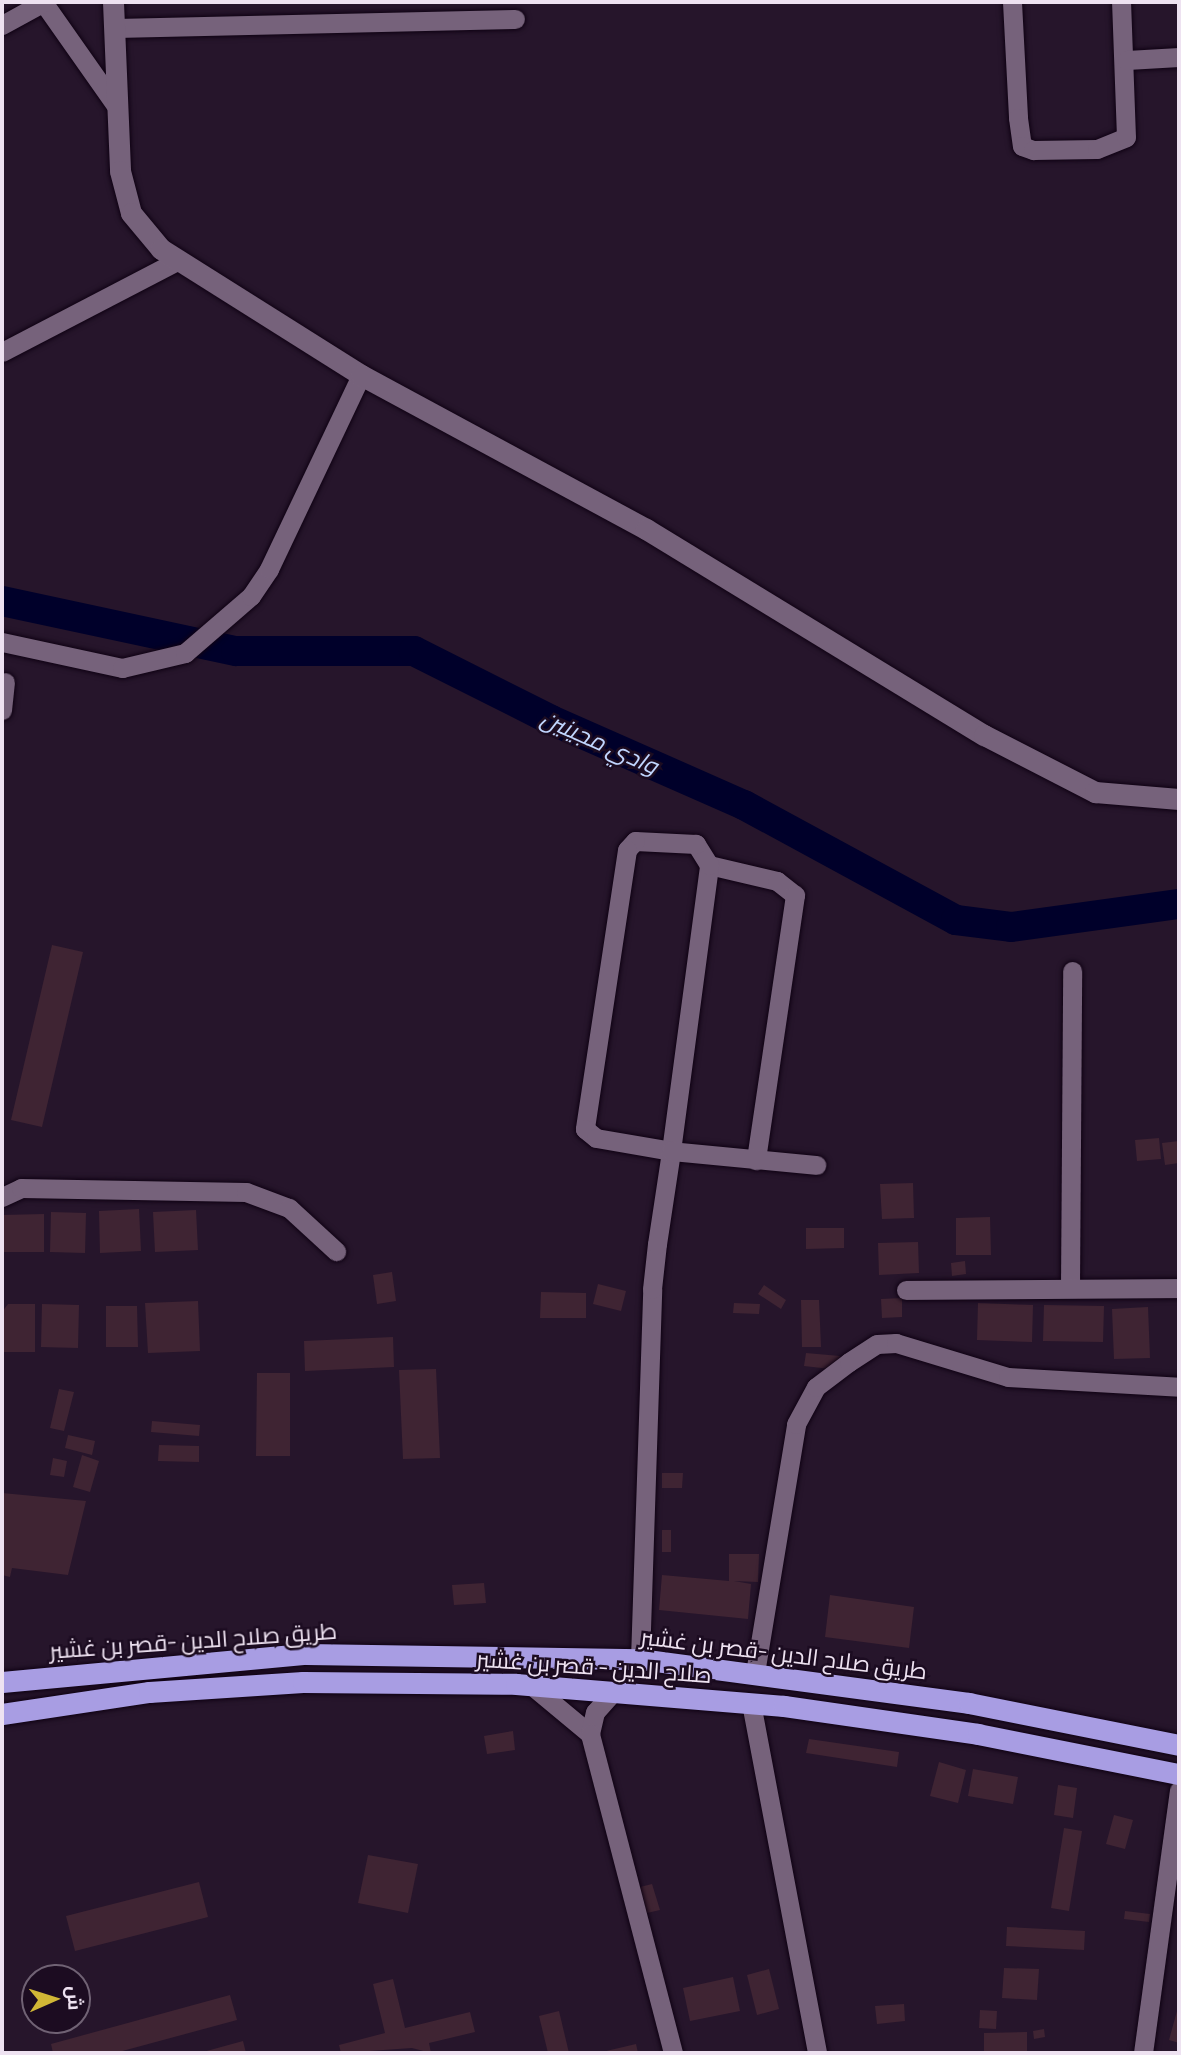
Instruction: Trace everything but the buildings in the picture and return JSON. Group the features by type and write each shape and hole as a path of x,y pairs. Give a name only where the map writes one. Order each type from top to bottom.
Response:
{"highway":[{"name":"طريق صلاح الدين -قصر بن غشير","path":"2,1682 306,1654 640,1659 970,1703 1179,1745"},
{"name":"صلاح الدين - قصر بن غشير","path":"2,1714 149,1692 303,1682 531,1685 751,1703 978,1734 1179,1774"}],"street":[{"path":"2,25 43,2 116,106"},
{"path":"113,2 120,171 131,213 178,260 361,375 646,530 898,685 1079,786 1130,799 1179,799"},
{"path":"1012,2 1022,145 1097,149 1126,137 1127,60 1121,2"},
{"path":"114,28 515,19"},
{"path":"1127,60 1179,57"},
{"path":"2,352 178,260"},
{"path":"2,642 122,667 185,653 228,618 269,569 361,375"},
{"path":"2,710 5,682"},
{"path":"640,1659 649,1347 671,1152 709,865 696,844 642,839 629,844 585,1113 586,1129 596,1138 671,1152 816,1165"},
{"path":"709,865 778,881 794,895 756,1160"},
{"path":"1070,1287 1072,971"},
{"path":"2,1197 21,1188 246,1192 289,1208 336,1251"},
{"path":"906,1290 1179,1288"},
{"path":"755,1673 796,1424 817,1387 849,1362 877,1345 895,1343 1008,1377 1179,1387"},
{"path":"531,1685 590,1734"},
{"path":"614,1691 595,1712 590,1734 673,2053"},
{"path":"751,1703 817,2053"},
{"path":"1143,2053 1179,1790"}],"waterway":[{"name":"وادي مجينين","path":"2,601 236,651 414,651 551,720 744,805 956,920 1011,927 1179,904"}]}
